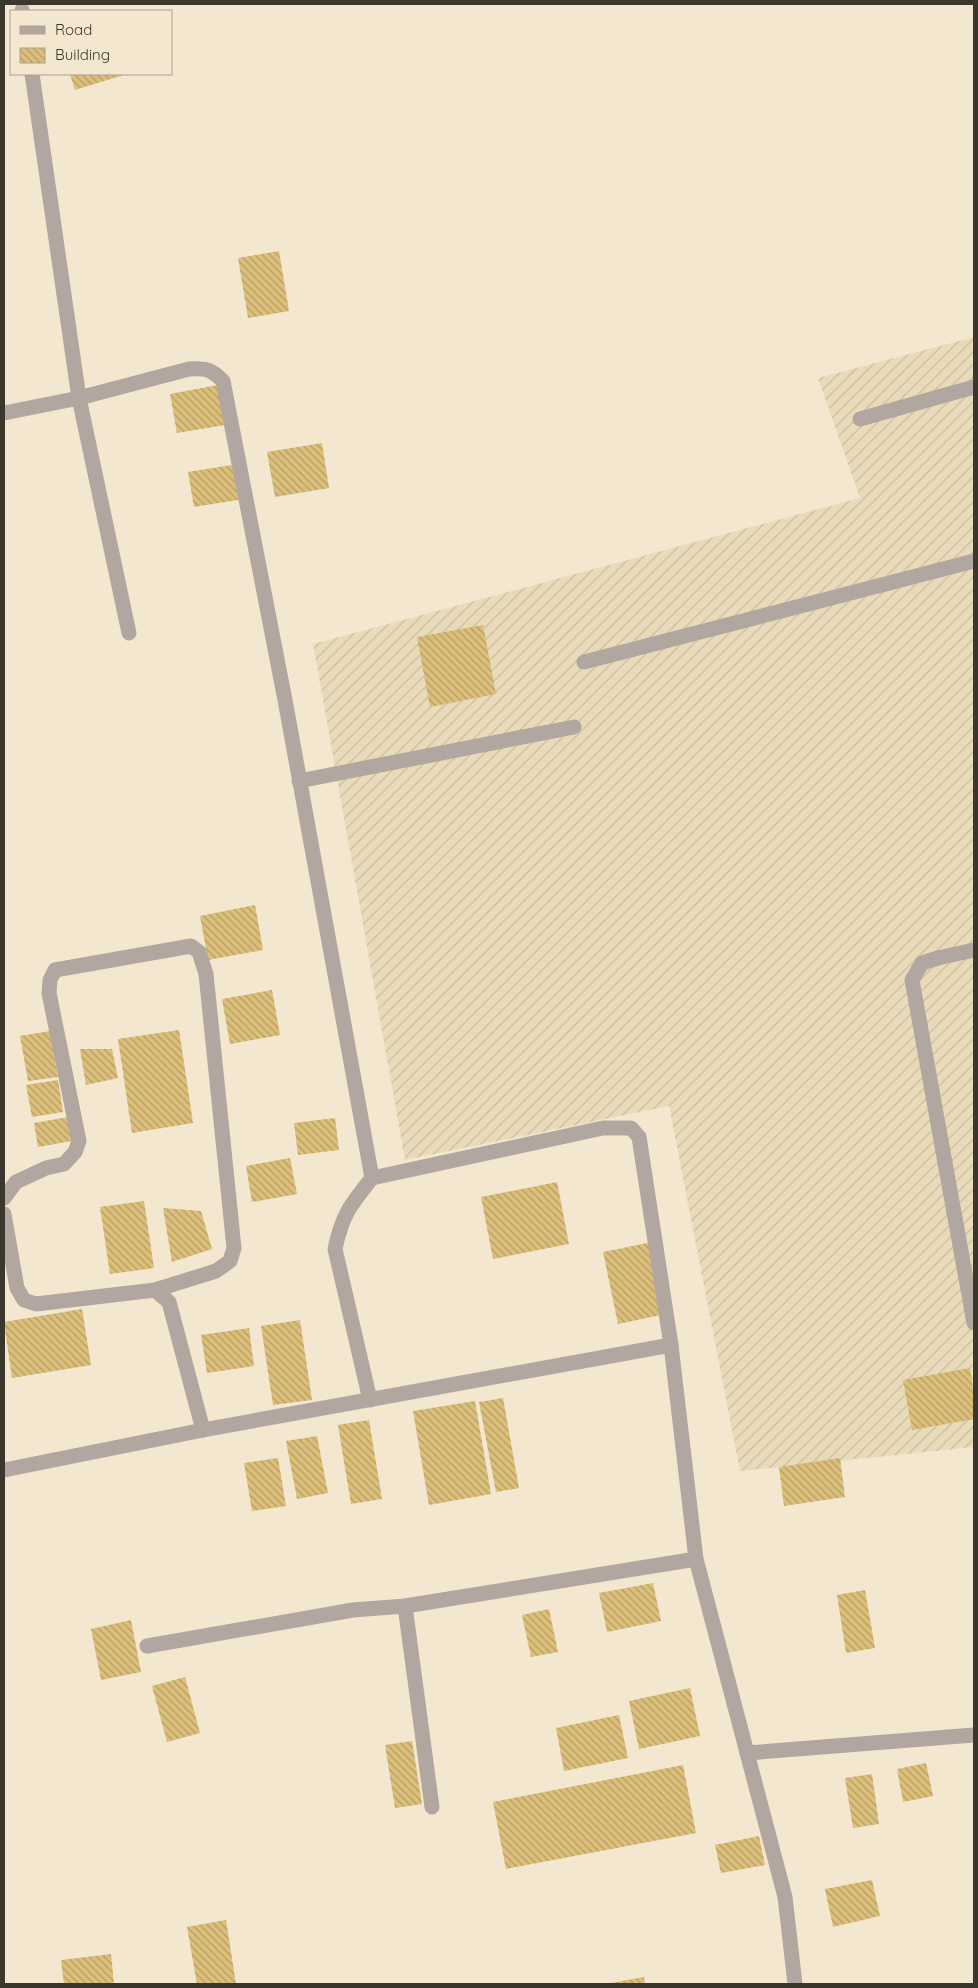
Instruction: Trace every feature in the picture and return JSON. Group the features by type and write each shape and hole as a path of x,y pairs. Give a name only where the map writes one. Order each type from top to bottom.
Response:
{"street":[{"path":"32,75 79,398 129,633"},
{"path":"4,413 79,398 189,368 203,368 214,371 223,380 372,1178"},
{"path":"860,419 974,387"},
{"path":"584,662 974,561"},
{"path":"299,781 574,727"},
{"path":"4,1198 16,1182 46,1168 64,1164 75,1152 79,1140 50,993 50,980 55,970 191,946 199,952 206,974 234,1248 230,1261 216,1271 155,1290 36,1304 24,1300 17,1288 4,1214"},
{"path":"974,950 922,963 912,980 974,1323"},
{"path":"370,1400 335,1249 338,1232 349,1206 372,1178 602,1128 631,1128 639,1137 672,1344 696,1559 785,1898 795,1984"},
{"path":"155,1290 169,1302 204,1430"},
{"path":"4,1470 204,1430 672,1344"},
{"path":"147,1646 353,1610 404,1606 696,1559"},
{"path":"404,1606 432,1807"},
{"path":"747,1753 974,1735"}],"shaded area":[{"path":"974,337 974,1447 740,1471 669,1106 405,1160 313,644 860,498 818,378"}],"building":[{"path":"70,75 124,75 75,90"},
{"path":"279,251 289,311 248,318 238,258"},
{"path":"218,385 225,425 177,433 170,394"},
{"path":"322,443 329,488 275,497 267,452"},
{"path":"238,464 244,499 194,507 188,472"},
{"path":"483,625 496,694 430,707 417,637"},
{"path":"255,905 263,950 208,960 200,916"},
{"path":"272,990 280,1035 230,1044 222,999"},
{"path":"179,1030 193,1123 132,1133 118,1039"},
{"path":"50,1031 58,1077 28,1081 20,1036"},
{"path":"80,1049 112,1049 118,1078 86,1085"},
{"path":"58,1080 63,1112 32,1117 26,1085"},
{"path":"68,1117 72,1141 38,1147 34,1123"},
{"path":"335,1118 339,1150 298,1155 294,1123"},
{"path":"290,1158 297,1194 252,1202 246,1166"},
{"path":"557,1182 569,1244 493,1259 481,1197"},
{"path":"144,1201 154,1268 110,1274 100,1207"},
{"path":"163,1208 201,1211 212,1249 172,1262"},
{"path":"652,1242 666,1314 618,1324 603,1252"},
{"path":"82,1309 91,1365 12,1378 4,1322"},
{"path":"300,1320 312,1400 273,1405 261,1326"},
{"path":"249,1328 254,1366 207,1373 201,1335"},
{"path":"970,1368 974,1395 974,1419 912,1430 903,1380"},
{"path":"503,1398 519,1488 496,1492 479,1402"},
{"path":"475,1401 491,1494 429,1505 413,1411"},
{"path":"369,1420 382,1499 351,1504 338,1425"},
{"path":"317,1436 328,1493 297,1499 286,1441"},
{"path":"278,1458 286,1506 252,1511 244,1463"},
{"path":"840,1458 845,1497 784,1506 779,1467"},
{"path":"653,1583 661,1621 607,1632 599,1593"},
{"path":"865,1590 875,1648 846,1653 837,1595"},
{"path":"549,1609 558,1652 531,1657 522,1615"},
{"path":"131,1620 141,1672 101,1680 91,1629"},
{"path":"185,1677 200,1733 167,1742 152,1686"},
{"path":"690,1688 700,1736 639,1749 629,1701"},
{"path":"619,1715 628,1758 564,1771 556,1728"},
{"path":"412,1741 422,1804 395,1808 385,1745"},
{"path":"926,1763 933,1796 903,1802 897,1769"},
{"path":"683,1765 696,1833 506,1869 493,1802"},
{"path":"872,1774 879,1824 853,1828 845,1778"},
{"path":"759,1836 765,1865 721,1873 715,1845"},
{"path":"872,1880 880,1916 833,1927 825,1889"},
{"path":"226,1920 236,1984 197,1984 187,1927"},
{"path":"111,1954 114,1984 64,1984 61,1960"},
{"path":"644,1977 645,1984 611,1984 611,1983"}]}
